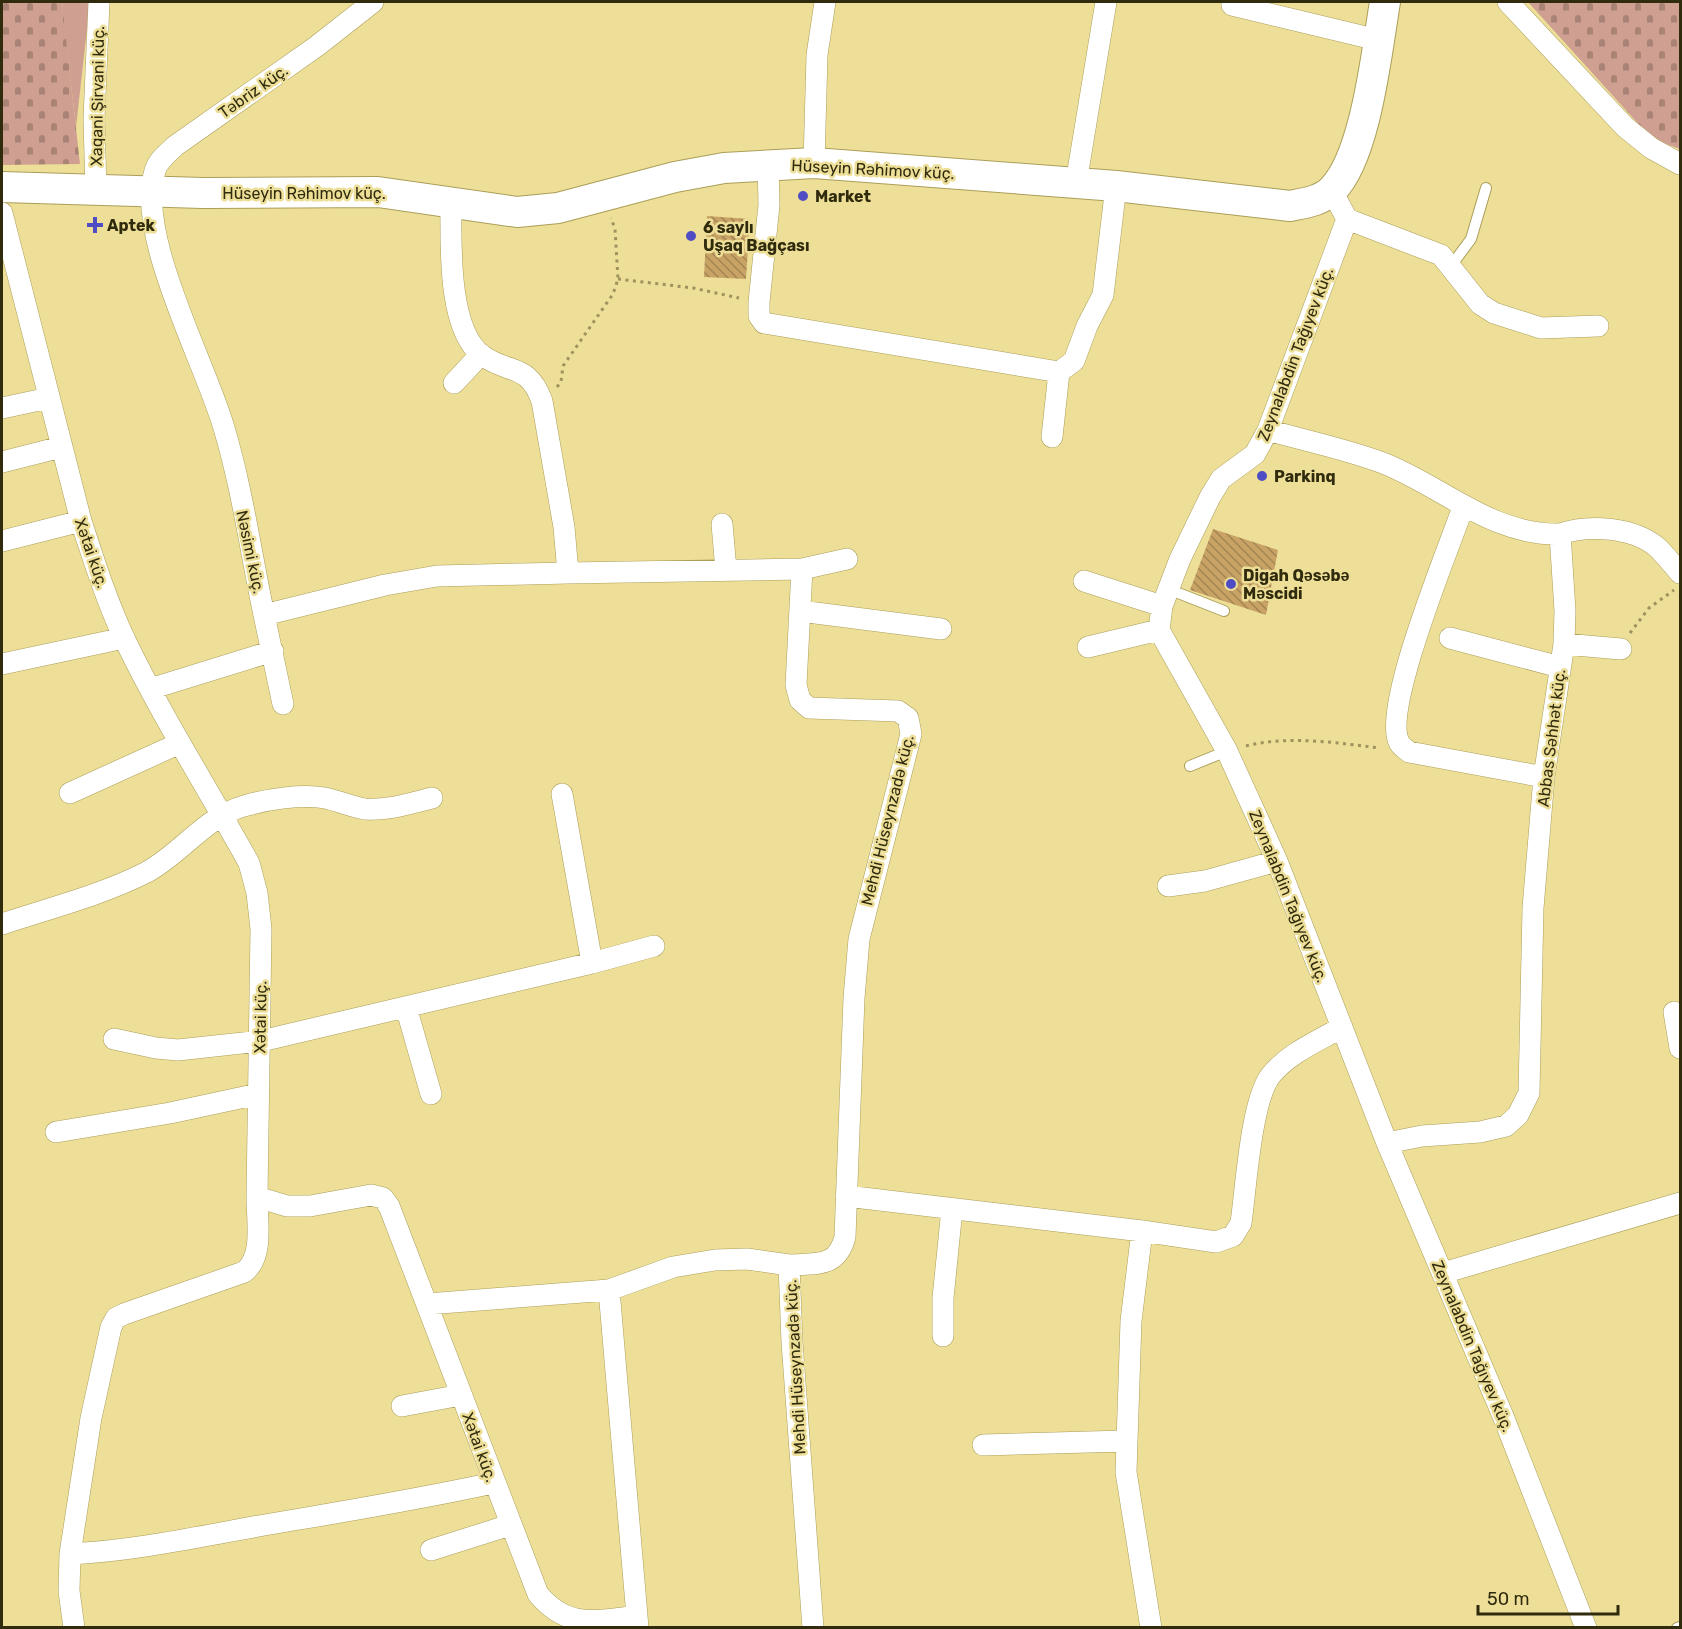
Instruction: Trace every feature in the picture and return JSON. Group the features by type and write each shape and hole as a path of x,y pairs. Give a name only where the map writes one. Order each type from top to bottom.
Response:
{"main road":[{"path":"1332,191 1350,161 1360,132 1385,2"},
{"name":"Hüseyin Rəhimov küç.","path":"2,187 152,192 329,190 378,192 490,210 517,212 558,208 675,177 768,164 814,163 1116,186 1290,206 1314,201 1332,191"}],"street":[{"name":"Xaqani Şirvani küç.","path":"96,191 94,119 99,2"},
{"name":"Təbriz küç.","path":"152,192 156,168 175,146 316,46 373,2"},
{"path":"814,163 816,55 825,2"},
{"path":"1076,183 1106,2"},
{"path":"1508,2 1625,127 1651,148 1680,164"},
{"path":"1232,5 1378,40"},
{"path":"768,164 769,205 759,302 759,316 764,323 781,328 1059,372 1074,361 1087,326 1103,295 1116,186"},
{"path":"1332,191 1347,219 1431,249 1450,266 1480,304 1494,313 1541,328 1598,326"},
{"name":"Nəsimi küç.","path":"152,192 156,234 169,281 209,382 225,430 264,615 385,585 437,576 568,573"},
{"path":"451,202 454,285 468,341 481,354 527,376 536,384 542,401 564,527 568,573 802,569 847,559"},
{"name":"Xətai küç.","path":"2,213 81,521 124,638 150,689 249,863 257,893 261,929 257,1197 287,1206 310,1206 371,1195 383,1198 389,1206 493,1483 538,1594 549,1610 588,1625 638,1622"},
{"name":"Zeynalabdin Tağıyev küç.","path":"1347,219 1268,430 1255,454 1221,479 1210,497 1165,597 1159,630 1227,751 1277,861 1387,1143 1443,1273 1586,1628"},
{"path":"454,383 481,354"},
{"path":"1052,436 1059,372"},
{"path":"2,408 49,398"},
{"path":"1268,430 1382,462 1463,507 1516,529 1544,534 1560,534 1587,528 1639,537 1658,548 1680,573"},
{"path":"2,462 61,447"},
{"path":"1463,507 1403,677 1396,729 1399,743 1408,752 1544,777"},
{"path":"2,541 81,521"},
{"path":"722,524 726,570"},
{"name":"Abbas Səhhət küç.","path":"1387,1143 1422,1136 1480,1132 1506,1126 1518,1115 1529,1093 1533,908 1544,777 1564,644 1565,611 1560,534"},
{"name":"Mehdi Hüseynzadə küç.","path":"802,569 796,685 800,700 809,708 898,711 908,718 911,734 859,939 854,998 845,1237 841,1251 831,1260 789,1265 792,1342 813,1628"},
{"path":"1084,581 1165,597"},
{"path":"800,611 941,629"},
{"path":"264,615 283,704"},
{"path":"1088,647 1159,630"},
{"path":"2,664 124,638"},
{"path":"1450,638 1560,667"},
{"path":"1564,644 1621,649"},
{"path":"150,689 273,651"},
{"path":"70,794 180,743"},
{"path":"562,794 592,963"},
{"path":"2,924 127,882 148,872 166,861 202,828 222,815 245,806 298,796 324,798 366,809 432,798"},
{"path":"1168,886 1205,880 1277,861"},
{"path":"114,1039 178,1050 261,1041 592,963 654,946"},
{"path":"406,1007 431,1094"},
{"path":"1674,1012 1680,1048"},
{"path":"846,1196 1216,1242 1233,1236 1241,1222 1259,1097 1270,1076 1290,1056 1342,1027"},
{"path":"56,1132 170,1113 258,1094"},
{"path":"74,1628 69,1591 70,1554 91,1418 111,1327 116,1318 124,1314 244,1272 252,1266 256,1256 257,1197"},
{"path":"1443,1273 1680,1203"},
{"path":"943,1336 943,1298 952,1209"},
{"path":"1142,1231 1131,1321 1125,1440 1126,1472 1151,1628"},
{"path":"427,1304 609,1290 692,1263 747,1259 789,1265"},
{"path":"609,1290 638,1622"},
{"path":"402,1406 461,1395"},
{"path":"983,1446 1125,1440"},
{"path":"70,1554 148,1548 300,1519 380,1507 493,1483"},
{"path":"431,1550 510,1525"}],"lane":[{"path":"1450,266 1471,239 1486,188"},
{"path":"1165,597 1224,611"},
{"path":"1190,766 1227,751"}],"path":[{"path":"542,401 561,382 563,366 613,294 618,279 615,229 604,194"},
{"path":"618,279 693,288 759,302"},
{"path":"1621,649 1637,622 1649,608 1680,585"},
{"path":"1227,751 1258,743 1292,741 1329,742 1408,752"}],"green space":[{"path":"2,2 62,2 80,164 2,165"},
{"path":"62,2 90,2 76,127 63,16"},
{"path":"1528,2 1680,2 1680,149 1652,139"}],"building":[{"path":"707,216 750,219 746,279 704,277"},
{"path":"1213,529 1278,550 1266,615 1190,590"}],"place":[{"name":"Market","path":"803,196"},
{"name":"Aptek","path":"95,225"},
{"name":"6 saylı Uşaq Bağçası","path":"691,236"},
{"name":"Parkinq","path":"1262,476"},
{"name":"Digah Qəsəbə Məscidi","path":"1231,584"}]}
